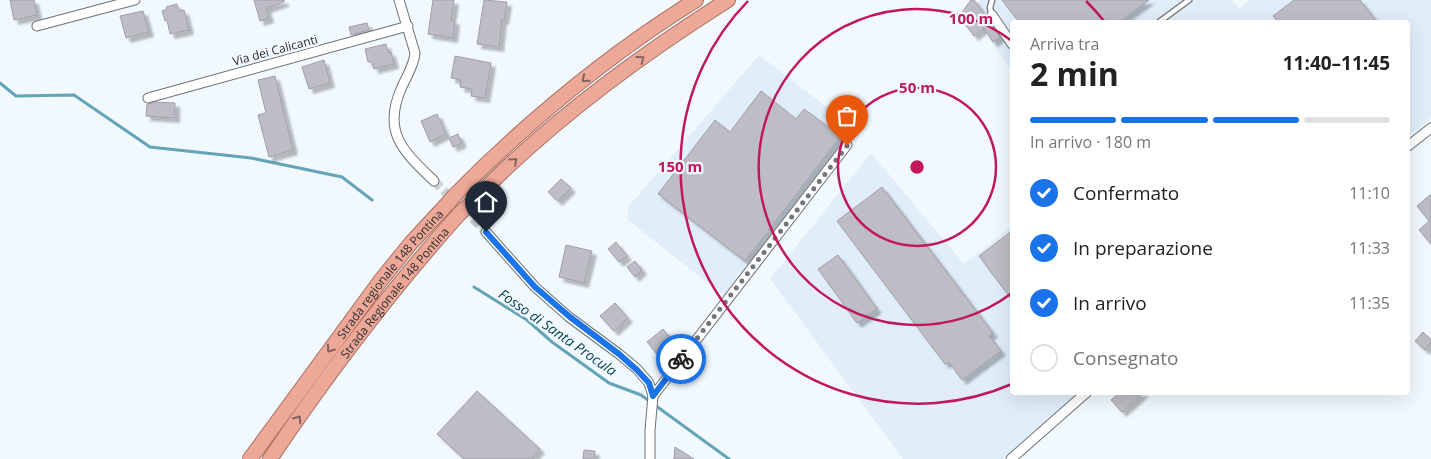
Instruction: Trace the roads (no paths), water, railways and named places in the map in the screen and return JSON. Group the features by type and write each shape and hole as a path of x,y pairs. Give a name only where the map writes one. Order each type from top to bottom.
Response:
{"highway":[{"name":"Strada regionale 148 Pontina","path":"250,459 381,280 452,199 524,130 591,74 627,46 696,0"},
{"name":"Strada Regionale 148 Pontina","path":"270,459 374,316 407,274 464,210 505,170 572,112 661,44 728,0"}],"street":[{"path":"37,26 135,0"},
{"path":"399,0 415,49 415,57 399,95 394,124 399,141 406,152 434,181"},
{"path":"992,15 1010,41"},
{"name":"Via dei Calicanti","path":"148,98 408,26"},
{"path":"1410,144 1431,128"},
{"path":"653,396 847,146"},
{"path":"486,232 535,287 570,317 619,354 649,383 653,396 650,459"},
{"path":"1011,459 1084,395"}],"lane":[{"path":"992,0 990,8 992,15"},
{"path":"1162,20 1189,0"}],"waterway":[{"name":"Fosso di Santa Procula","path":"0,83 16,96 74,95 150,147 251,158 342,177 372,200"},
{"name":"Fosso di Santa Procula","path":"474,287 527,320 552,342 609,383 641,395 729,459"}],"tunnel":[{"path":"434,181 486,232"}]}
